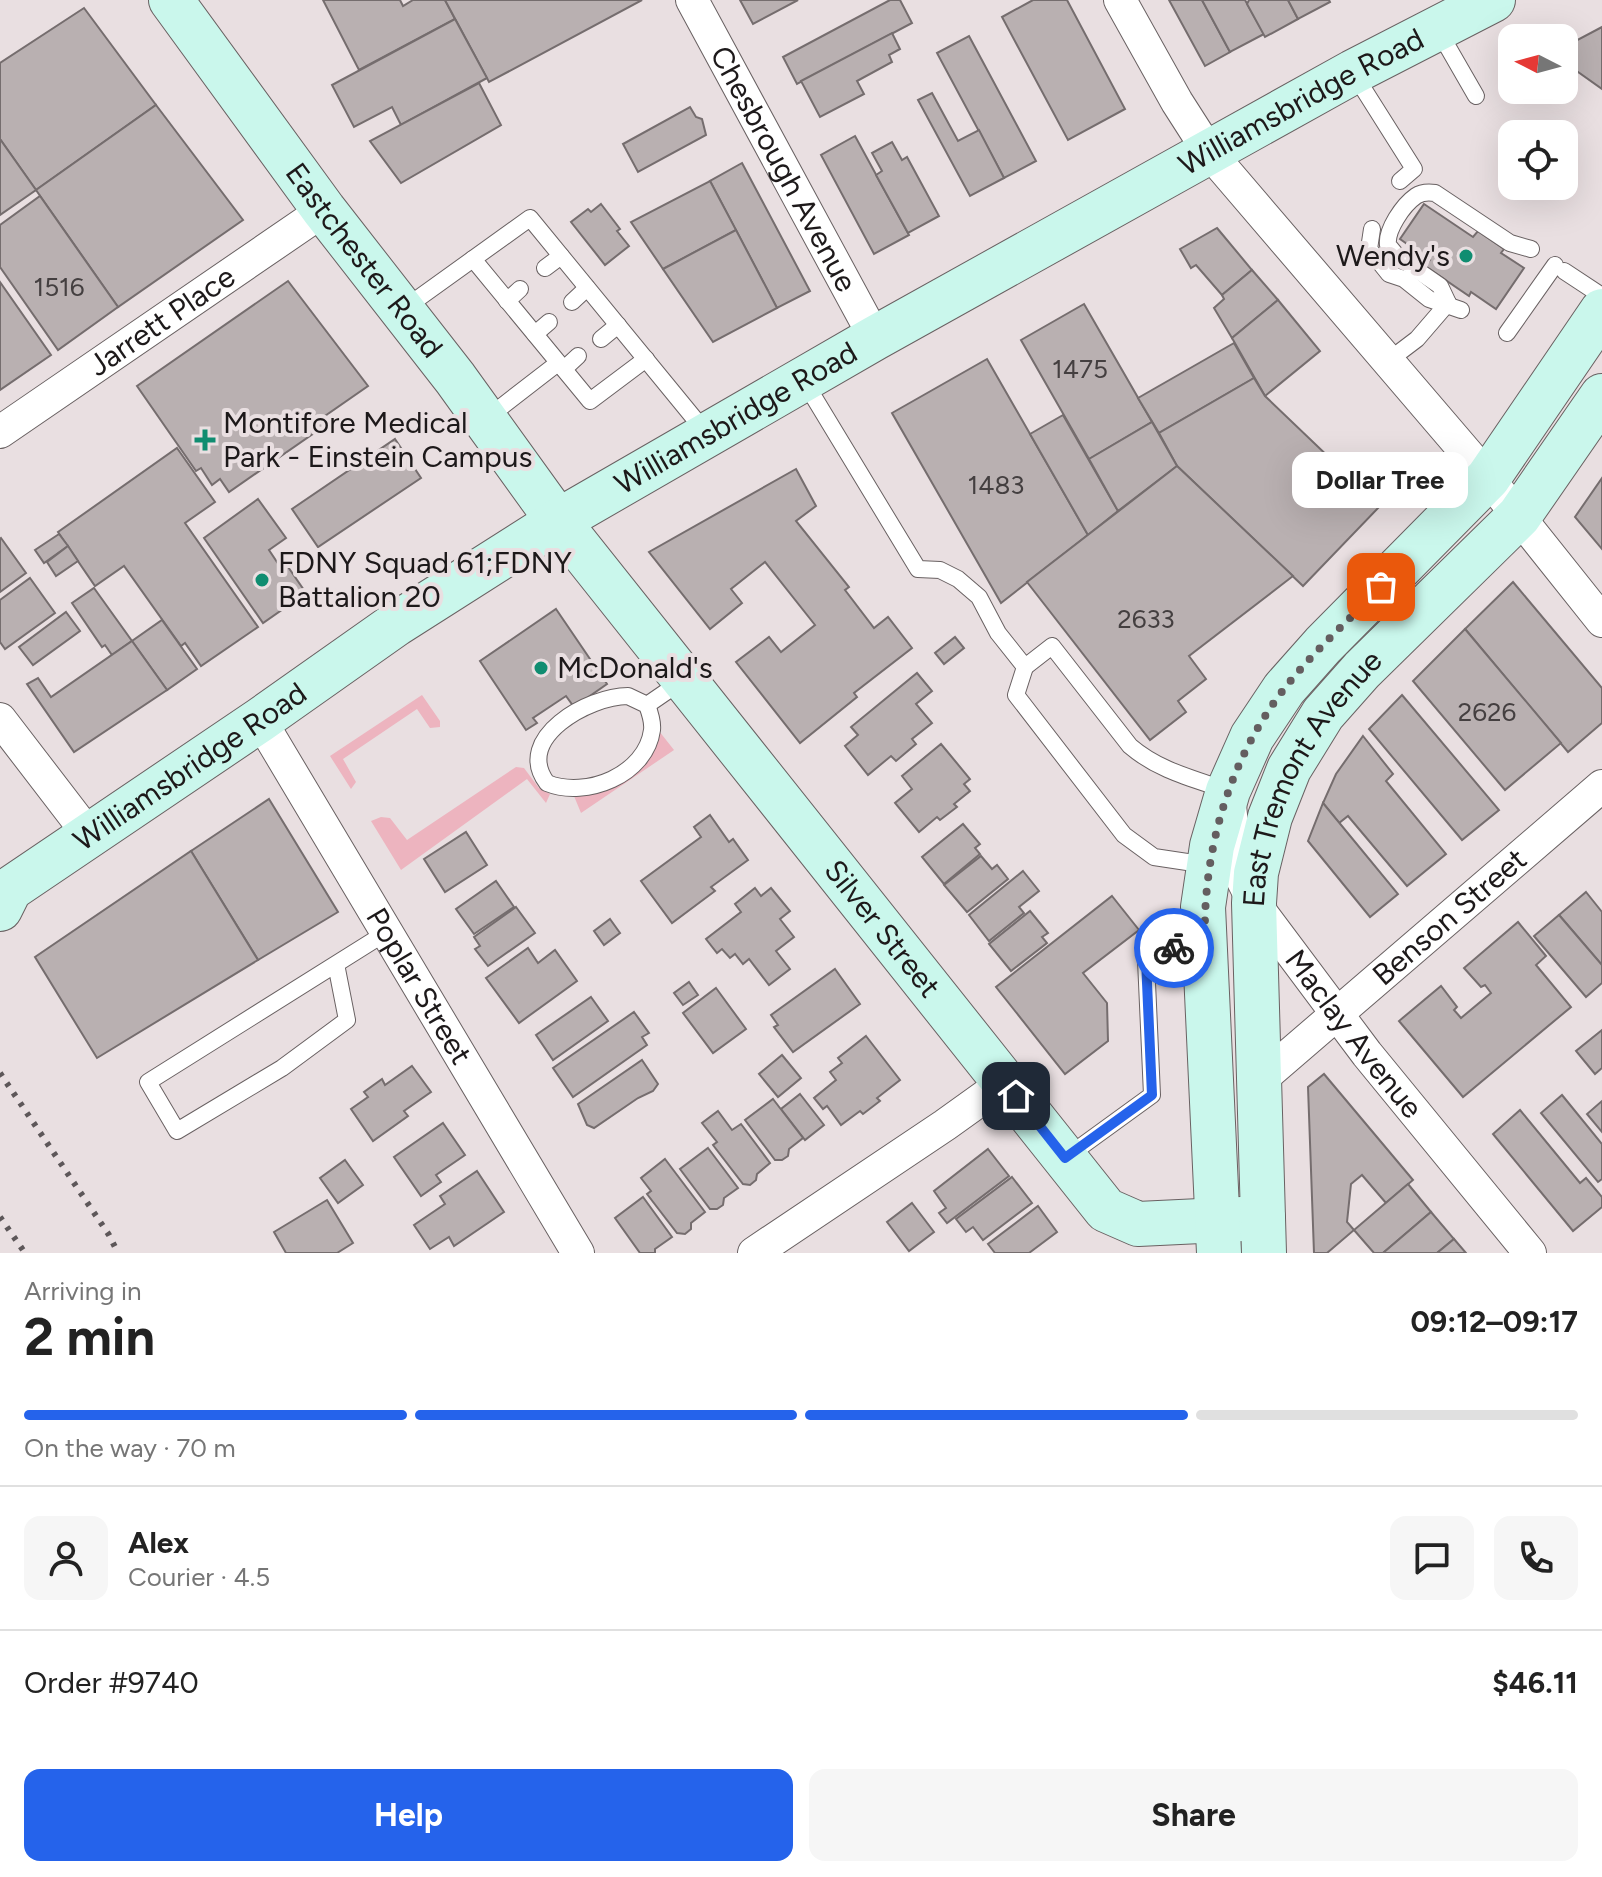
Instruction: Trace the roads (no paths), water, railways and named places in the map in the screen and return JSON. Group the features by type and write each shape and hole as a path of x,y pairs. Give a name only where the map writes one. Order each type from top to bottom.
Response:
{"main road":[{"name":"Eastchester Road","path":"171,0 558,521"},
{"name":"Williamsbridge Road","path":"3,896 396,624 558,521 875,338 1353,72 1493,0"},
{"name":"East Tremont Avenue","path":"1219,1237 1203,907 1209,866 1228,791 1252,737 1284,689 1323,645 1488,478 1602,311"},
{"name":"East Tremont Avenue","path":"1263,1235 1254,903 1256,873 1270,817 1289,769 1323,714 1362,670 1519,516 1602,396"},
{"name":"Silver Street","path":"558,521 1106,1210 1138,1224 1219,1237 1263,1235"}],"street":[{"name":"Chesbrough Avenue","path":"692,0 875,338"},
{"path":"1120,0 1209,152 1488,478 1602,621"},
{"name":"Jarrett Place","path":"0,432 324,210"},
{"path":"0,719 89,835"},
{"name":"Poplar Street","path":"260,720 578,1253"},
{"name":"Benson Street","path":"1260,1080 1602,786"},
{"name":"Maclay Avenue","path":"1228,791 1237,869 1254,903 1337,1014 1530,1253"},
{"path":"754,1253 1005,1082"}],"lane":[{"path":"1437,29 1476,96"},
{"path":"1353,72 1414,169 1400,181"},
{"path":"1455,307 1440,286 1398,257 1388,245 1388,233 1414,198 1426,192 1435,193 1510,243 1531,249"},
{"path":"402,310 530,218 708,435"},
{"path":"1372,229 1369,249 1389,274 1404,279 1429,299 1455,307"},
{"path":"545,268 561,256"},
{"path":"473,259 514,295 535,334 590,401 646,359"},
{"path":"1507,333 1560,268 1602,296"},
{"path":"572,302 587,288"},
{"path":"1388,361 1455,307"},
{"path":"535,334 549,322"},
{"path":"601,339 618,325"},
{"path":"485,419 578,356"},
{"path":"803,380 918,569 940,570 958,579 979,597 998,633 1025,667"},
{"path":"1209,866 1154,857 1124,835 1016,695 1025,667 1052,646 1130,746 1163,768 1228,791"},
{"path":"647,705 684,680"},
{"path":"616,696 628,696 647,705 653,726 649,744 636,761 604,784 574,790 547,783 537,763 539,749 548,733 596,702 616,696"},
{"path":"336,964 347,1020 282,1068 177,1131 148,1082 336,964 387,932"},
{"path":"1065,1158 1152,1095 1146,960 1157,948 1205,947"}],"railway":[{"path":"0,1073 118,1253"},
{"path":"0,1217 25,1253"}],"place":[{"name":"Wendy's","path":"1466,256"},
{"name":"Montifore Medical Park - Einstein Campus","path":"205,440"},
{"name":"FDNY Squad 61;FDNY Battalion 20","path":"262,580"},
{"name":"Dollar Tree","path":"1381,587"},
{"name":"McDonald's","path":"541,668"}]}
